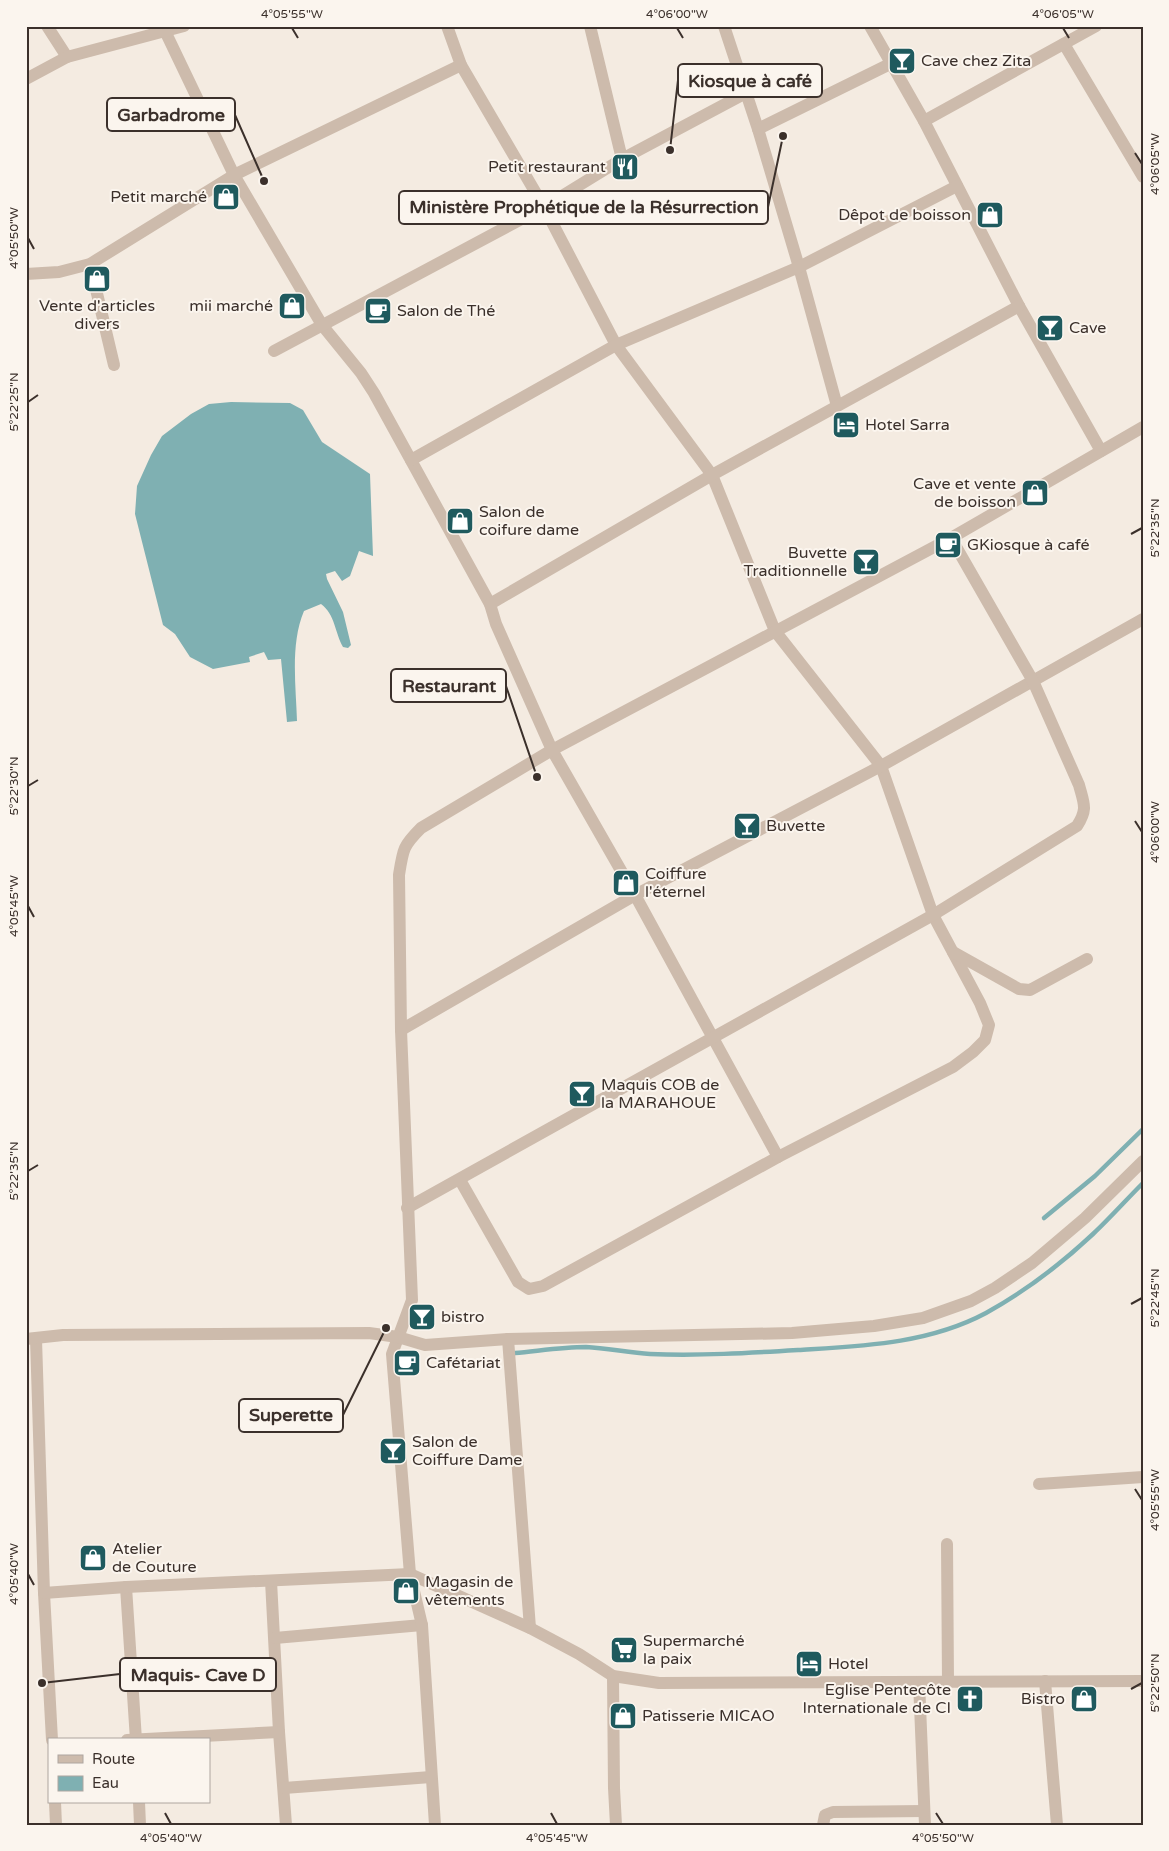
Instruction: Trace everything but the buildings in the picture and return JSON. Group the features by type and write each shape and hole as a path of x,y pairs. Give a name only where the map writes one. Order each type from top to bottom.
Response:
{"street":[{"path":"46,26 67,57"},
{"path":"26,79 67,57 184,26"},
{"path":"447,26 462,65 544,207 616,345 712,475 775,631 881,766 933,915 980,1003 989,1025 985,1040 953,1067 778,1157 543,1286 529,1289 518,1282 460,1180"},
{"path":"590,26 622,160"},
{"path":"724,26 758,130 799,267 837,406"},
{"path":"870,26 924,121 1019,306 1101,451"},
{"path":"924,121 1096,26"},
{"path":"165,31 234,175 322,325 361,373 412,460 490,604 496,624 552,750 635,895 778,1157"},
{"path":"1064,44 1143,177"},
{"path":"758,130 892,63"},
{"path":"26,274 59,272 90,264 234,175 462,65"},
{"path":"274,351 544,207 622,160 746,93"},
{"path":"412,460 616,345 799,267 957,186"},
{"path":"90,264 114,365"},
{"path":"490,604 712,475 1019,306"},
{"path":"435,1825 422,1625 410,1574 392,1354 412,1300 401,1030 399,875 403,850 411,838 422,828 552,750 951,538 1143,427"},
{"path":"407,1208 933,915 1077,826 1084,816 1084,803 1079,785 1033,680 951,538"},
{"path":"401,1030 635,895 881,766 1143,619"},
{"path":"953,952 1019,989 1030,990 1087,959"},
{"path":"52,1738 31,1339 63,1335 369,1333 398,1337 425,1345 508,1339 792,1333 874,1326 923,1318 971,1301 995,1288 1032,1262 1085,1218 1143,1161"},
{"path":"508,1339 530,1628"},
{"path":"1039,1484 1143,1477"},
{"path":"947,1544 948,1682"},
{"path":"44,1593 126,1587 410,1574 530,1628 579,1654 613,1676 659,1683 1143,1681"},
{"path":"272,1581 279,1732 286,1825"},
{"path":"126,1587 136,1738"},
{"path":"275,1638 422,1625"},
{"path":"613,1676 616,1825"},
{"path":"1045,1681 1057,1825"},
{"path":"919,1682 925,1825"},
{"path":"156,1738 279,1732"},
{"path":"284,1788 431,1777"},
{"path":"55,1804 56,1825"},
{"path":"139,1804 140,1825"},
{"path":"823,1825 825,1815 834,1812 924,1811"}],"water":[{"path":"231,402 290,403 303,410 322,442 370,474 373,556 359,551 350,576 342,581 335,571 326,574 343,612 351,645 348,648 343,647 332,618 321,604 304,611 295,651 297,721 287,722 281,659 268,660 264,652 249,657 250,662 213,669 190,657 175,634 163,625 135,514 137,486 162,436 191,414 209,404"}],"waterway":[{"path":"1044,1218 1095,1176 1143,1129"},
{"path":"515,1353 586,1347 668,1355 761,1352 870,1345 894,1342 941,1331 986,1313 1042,1277 1093,1234 1143,1183"}],"place":[{"name":"Cave chez Zita","path":"902,61"},
{"name":"Ministère Prophétique de la Résurrection","path":"783,136"},
{"name":"Kiosque à café","path":"670,150"},
{"name":"Petit restaurant","path":"625,167"},
{"name":"Garbadrome","path":"264,181"},
{"name":"Petit marché","path":"226,197"},
{"name":"Dêpot de boisson","path":"990,215"},
{"name":"Vente d'articles divers","path":"97,279"},
{"name":"mii marché","path":"292,306"},
{"name":"Salon de Thé","path":"378,311"},
{"name":"Cave","path":"1050,328"},
{"name":"Hotel Sarra","path":"846,425"},
{"name":"Cave et vente de boisson","path":"1035,493"},
{"name":"Salon de coifure dame","path":"460,521"},
{"name":"GKiosque à café","path":"948,545"},
{"name":"Buvette Traditionnelle","path":"866,562"},
{"name":"Restaurant","path":"537,777"},
{"name":"Buvette","path":"747,826"},
{"name":"Coiffure l'éternel","path":"626,883"},
{"name":"Maquis COB de la MARAHOUE","path":"582,1094"},
{"name":"bistro","path":"422,1317"},
{"name":"Superette","path":"386,1328"},
{"name":"Cafétariat","path":"407,1363"},
{"name":"Salon de Coiffure Dame","path":"393,1451"},
{"name":"Atelier de Couture","path":"93,1558"},
{"name":"Magasin de vêtements","path":"406,1591"},
{"name":"Supermarché la paix","path":"624,1650"},
{"name":"Hotel","path":"809,1664"},
{"name":"Maquis- Cave D","path":"42,1683"},
{"name":"Eglise Pentecôte Internationale de CI","path":"970,1699"},
{"name":"Bistro","path":"1084,1699"},
{"name":"Patisserie MICAO","path":"623,1716"}]}
